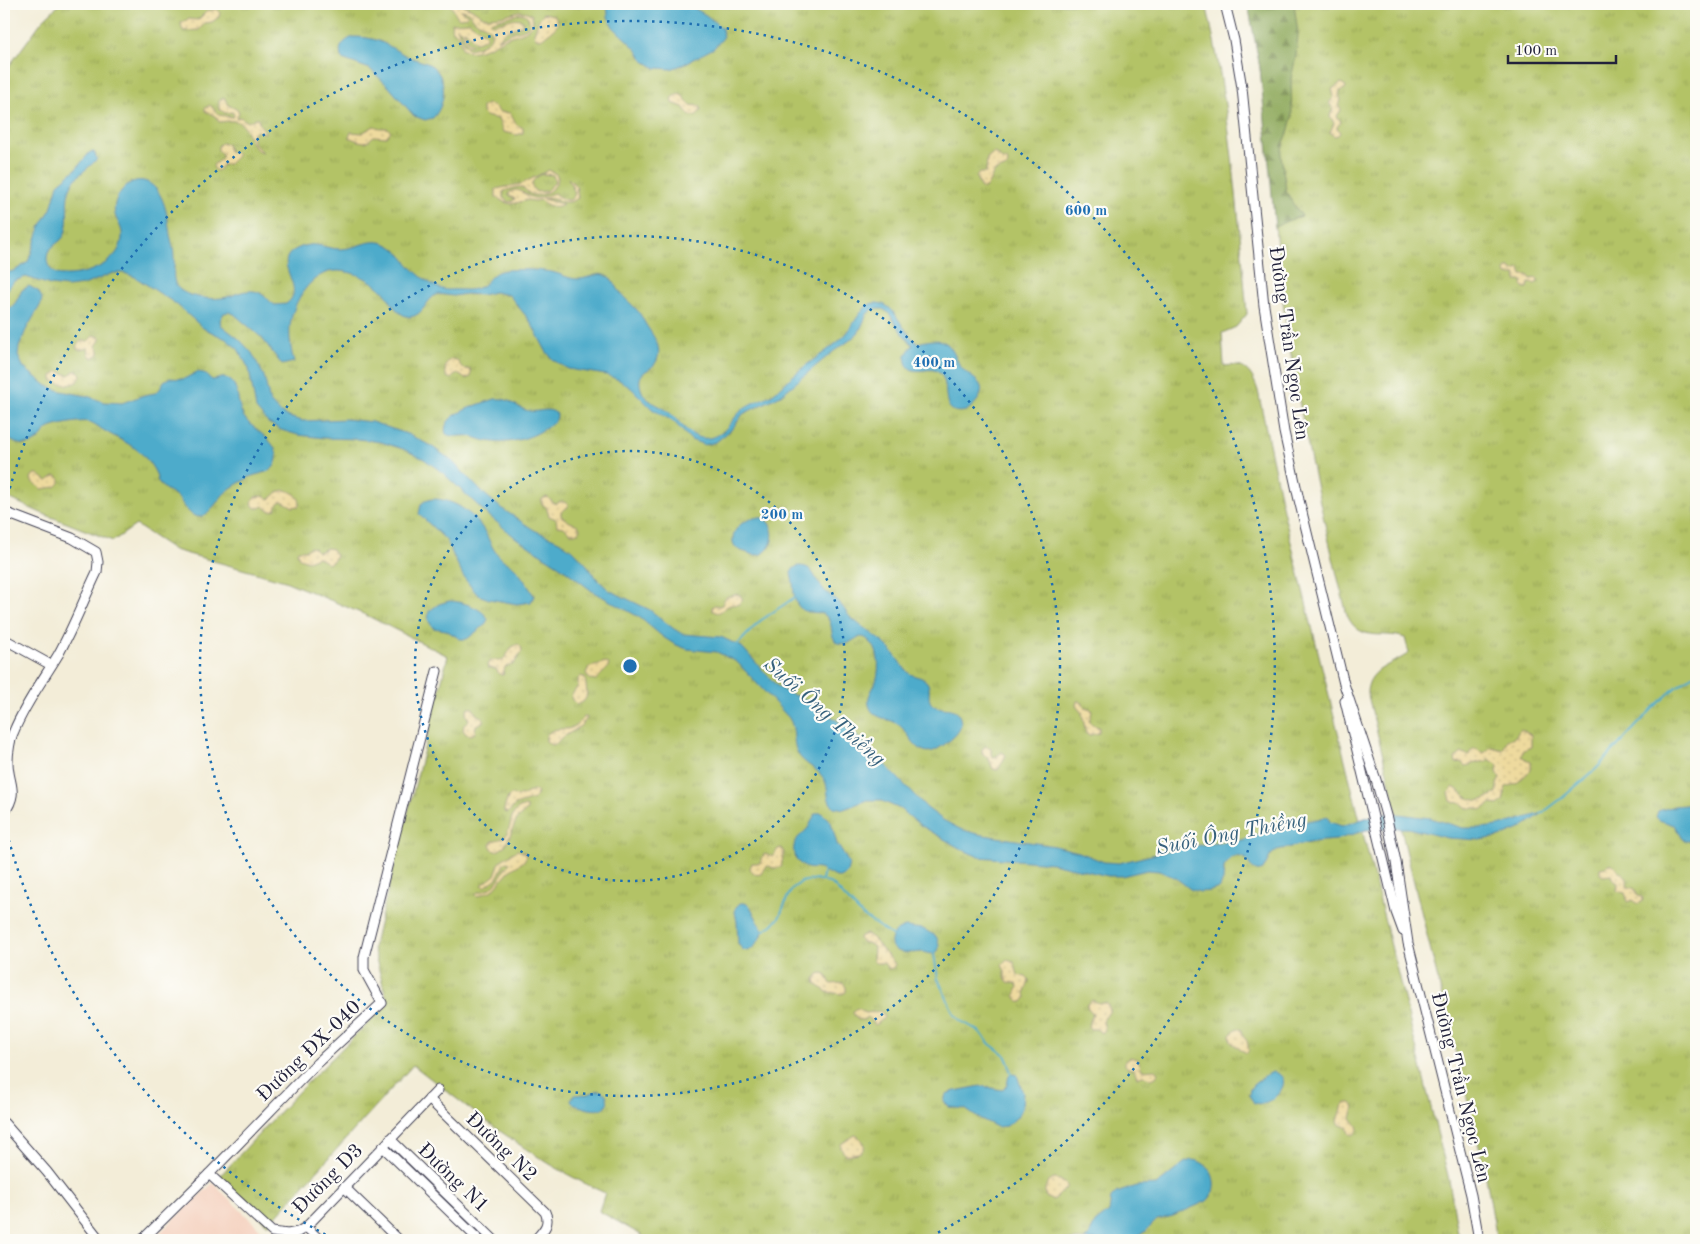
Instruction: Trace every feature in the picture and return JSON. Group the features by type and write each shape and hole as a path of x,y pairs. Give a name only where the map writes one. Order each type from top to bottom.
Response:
{"street":[{"name":"Đường Trần Ngọc Lên","path":"1225,4 1234,40 1242,88 1264,306 1278,397 1298,500 1344,684 1389,829 1408,943 1470,1195 1479,1240"},
{"path":"4,512 72,538 96,552 98,562 97,572 72,628 19,720 13,734 8,761 14,790 10,804 4,812"},
{"path":"4,639 51,665"},
{"name":"Đường ĐX-040","path":"142,1240 317,1063 382,1002 364,970 364,957 436,670"},
{"name":"Đường Trần Ngọc Lên","path":"1344,684 1346,709 1376,832 1396,912 1408,943"},
{"name":"Đường D3","path":"209,1174 272,1232 293,1234 306,1227 438,1090"},
{"name":"Đường N2","path":"429,1099 543,1210 548,1219 546,1228 535,1240"},
{"path":"4,1123 47,1172 100,1240"},
{"name":"Đường N1","path":"390,1139 494,1240"},
{"name":"Đường N1","path":"383,1147 479,1240"},
{"path":"344,1187 399,1240"},
{"path":"306,1227 320,1240"}],"shaded area":[{"path":"213,1183 271,1240 152,1240"}],"green space":[{"path":"60,4 1206,4 1227,119 1247,314 1236,327 1222,333 1224,366 1237,366 1247,370 1258,391 1283,510 1449,1180 1459,1240 642,1240 643,1236 599,1211 605,1193 554,1167 506,1135 413,1065 268,1225 218,1178 300,1090 388,1003 373,948 448,656 368,616 285,581 174,550 136,525 113,541 41,513 4,496 4,73 42,21"},
{"path":"1248,4 1696,4 1696,1240 1497,1240 1485,1171 1367,691 1369,683 1377,672 1409,653 1405,638 1365,633 1358,630 1352,624 1347,615 1317,490 1292,363 1280,278 1265,106"},
{"path":"1248,4 1294,4 1298,34 1291,79 1292,117 1281,155 1286,190 1302,216 1275,227 1260,68"}],"sand":[{"path":"448,4 466,7 487,17 501,16 519,11 527,12 532,15 533,23 524,32 506,38 484,49 469,52 462,48 459,36 451,28 452,23 469,22 485,33 485,39 476,42 464,30 468,42 473,44 470,46 466,43 462,31 457,28 464,44 469,49 487,42 490,39 491,31 465,11 460,10 468,15 467,17 459,18","holes":["520,13 528,17 528,26 497,40 506,31 522,25 523,21 513,19 496,24 490,22"]},
{"path":"217,9 220,12 219,17 212,22 205,23 199,30 184,31 182,29 181,23 188,19 198,20 207,11"},
{"path":"544,13 554,15 558,23 544,37 538,39 534,33 539,19"},
{"path":"1341,83 1346,86 1345,89 1340,91 1339,95 1341,100 1338,105 1341,110 1337,116 1341,122 1337,127 1340,133 1334,136 1330,132 1334,123 1330,116 1333,108 1329,103 1334,97 1332,89"},
{"path":"679,94 690,105 700,106 701,110 695,116 689,115 683,107 672,103 673,97"},
{"path":"224,97 228,105 238,110 239,113 236,118 240,117 248,122 258,118 265,133 256,131 253,134 253,140 263,152 254,147 240,123 235,121 219,122 215,116 205,111 205,108 210,105 219,115 233,117 232,112 225,113 219,109 219,101"},
{"path":"488,104 494,106 499,112 510,113 516,124 523,128 523,133 517,135 503,132 498,119 485,116 482,113 482,107"},
{"path":"374,126 387,128 391,131 386,137 374,136 366,142 349,137 351,132 362,133"},
{"path":"221,143 227,144 229,151 236,153 237,156 229,164 223,164 217,171 213,165 222,158 218,150 218,146"},
{"path":"993,153 997,154 1002,160 1007,160 1008,164 1007,167 994,172 987,187 983,189 980,187 976,177 979,173 986,173 987,158"},
{"path":"549,170 556,174 558,178 552,189 541,195 533,195 518,187 504,191 503,198 509,202 513,201 515,199 509,196 509,193 516,190 534,198 554,193 568,200 575,193 568,178 576,186 578,198 569,202 543,199 563,204 554,207 540,200 528,200 512,204 496,197 496,189 521,184","holes":["540,175 553,175 555,182 546,191 536,192 532,187 533,181"]},
{"path":"1507,268 1514,271 1520,269 1522,275 1528,275 1531,279 1537,278 1538,282 1535,284 1529,283 1528,288 1524,288 1522,286 1523,281 1516,281 1517,275 1507,275 1505,272"},
{"path":"94,335 100,337 100,340 96,346 99,354 93,358 89,355 88,348 80,350 76,346 81,341 88,341"},
{"path":"451,359 457,360 462,368 471,370 471,377 465,379 457,373 451,379 447,377 445,367"},
{"path":"58,371 69,375 74,371 78,371 81,374 80,379 74,384 60,384 52,380 52,376"},
{"path":"34,474 38,474 47,481 57,476 60,479 60,483 56,487 42,489 32,482 31,478"},
{"path":"284,490 296,495 300,502 299,506 293,507 282,501 278,503 276,509 271,511 263,506 255,508 252,504 252,500 255,497 262,496 270,499 278,492"},
{"path":"547,497 555,504 562,501 568,504 568,507 561,512 561,516 578,525 580,529 578,533 570,533 564,527 557,526 556,519 549,516 546,507 541,503 542,499"},
{"path":"310,547 318,552 327,548 332,549 336,555 334,560 328,564 318,557 308,561 299,558 298,550 306,550"},
{"path":"736,594 740,595 743,600 739,604 728,606 720,612 712,610 714,605 722,605 726,597"},
{"path":"518,644 522,651 514,664 505,667 503,675 499,674 496,669 488,668 487,665 489,663 493,660 504,659 512,647"},
{"path":"604,662 609,664 608,668 596,680 589,679 586,673 589,667"},
{"path":"581,676 585,678 587,692 583,702 577,705 571,696 578,686 578,679"},
{"path":"1077,701 1091,709 1089,721 1092,725 1099,727 1099,733 1086,734 1082,713 1076,706"},
{"path":"468,708 473,708 476,714 483,718 483,722 476,725 475,733 471,735 466,734 463,730 464,725 469,720 466,714"},
{"path":"584,717 587,717 582,725 556,744 551,745 546,741 546,735 552,731 556,729 569,729 578,724"},
{"path":"1520,729 1531,735 1531,747 1524,750 1521,756 1531,762 1531,770 1516,784 1506,787 1503,801 1498,805 1491,804 1481,810 1467,808 1460,802 1455,803 1451,801 1449,792 1453,787 1473,800 1484,799 1497,793 1497,784 1500,778 1497,772 1498,765 1489,759 1485,762 1465,766 1461,762 1456,763 1455,758 1462,753 1469,755 1473,749 1484,753 1491,747 1503,750 1507,740 1516,736"},
{"path":"986,746 991,748 993,757 1002,752 1006,755 998,770 993,769 989,759 982,753 982,749"},
{"path":"533,790 538,792 534,799 515,805 508,813 504,812 508,797 511,795 522,796"},
{"path":"525,806 527,810 518,818 506,843 499,850 494,851 490,845 491,843 506,835 513,814 519,808"},
{"path":"781,848 784,852 781,867 776,869 769,866 765,867 761,874 753,873 750,868 752,863 760,863 764,854 773,856"},
{"path":"517,850 525,852 527,856 523,862 509,871 493,890 478,896 475,894 491,888 496,883 510,863 504,864 497,878 485,887 482,885 495,875 500,861"},
{"path":"1608,864 1614,866 1626,877 1627,886 1635,889 1637,894 1643,898 1642,902 1638,904 1633,900 1628,902 1625,893 1617,891 1618,883 1613,880 1611,875 1603,876 1600,874 1600,868 1606,867"},
{"path":"866,934 893,961 895,964 893,968 888,969 884,963 876,963 873,960 874,947 861,942 859,939 860,936"},
{"path":"1007,960 1014,962 1018,975 1029,980 1025,992 1026,998 1023,1002 1020,1002 1016,997 1017,984 1008,982 1005,978 1005,971 1002,965"},
{"path":"818,974 826,974 831,984 843,983 846,987 846,992 842,994 827,992 816,984 815,979"},
{"path":"1092,1000 1106,1003 1110,1008 1103,1020 1105,1030 1102,1033 1096,1029 1090,1029 1088,1026 1093,1014 1087,1007 1087,1004"},
{"path":"857,1008 866,1013 880,1011 884,1018 876,1025 868,1017 862,1020 857,1019 853,1013"},
{"path":"1237,1028 1242,1030 1243,1036 1247,1041 1249,1050 1247,1053 1231,1042 1230,1035"},
{"path":"1130,1057 1138,1059 1142,1070 1155,1069 1158,1073 1156,1077 1152,1079 1144,1076 1137,1077 1134,1069 1128,1068 1125,1065 1125,1061"},
{"path":"1351,1103 1354,1107 1351,1118 1358,1129 1353,1135 1349,1134 1347,1127 1340,1125 1338,1121 1343,1105"},
{"path":"855,1135 863,1142 863,1150 845,1155 841,1144"},
{"path":"1054,1179 1060,1180 1067,1187 1055,1199 1051,1200 1046,1197 1045,1189 1047,1184"}],"water":[{"path":"607,4 687,4 706,15 722,28 723,38 714,48 682,65 671,69 656,68 644,61 636,49 613,27 608,17"},
{"path":"353,37 370,38 382,42 407,56 429,64 437,71 443,84 443,99 433,118 425,120 414,116 389,87 370,69 342,59 340,51 342,45"},
{"path":"90,152 94,152 97,159 72,184 67,202 67,228 65,234 48,254 48,265 56,274 65,275 86,272 106,263 114,256 120,248 122,235 114,211 115,202 126,186 133,182 144,181 158,191 165,205 173,249 175,284 182,291 190,295 221,298 245,291 256,291 275,305 286,304 292,297 293,289 286,265 287,258 292,251 309,245 340,249 373,242 384,243 396,250 423,278 444,290 476,289 484,285 496,273 506,270 547,271 578,279 599,274 603,275 615,283 622,295 638,311 658,345 659,350 655,364 642,374 640,378 643,393 649,400 669,412 689,432 700,438 715,437 720,434 746,407 775,392 795,374 841,339 863,310 871,304 882,304 890,309 917,343 936,340 949,346 961,367 981,387 979,399 966,411 958,412 952,410 949,406 945,383 938,372 934,370 914,370 908,366 906,357 913,345 902,333 889,313 883,309 873,309 867,314 859,332 849,341 781,395 743,414 732,429 716,442 705,445 691,440 674,422 652,409 631,388 619,380 606,375 568,369 553,360 530,321 509,295 494,292 482,295 466,294 453,296 438,294 430,299 419,313 410,317 397,310 383,291 368,280 356,274 338,271 328,272 311,282 299,298 290,327 290,344 294,362 282,365 262,338 234,314 224,313 220,320 221,325 239,339 252,353 264,376 270,402 278,411 288,417 303,421 345,419 372,422 410,435 431,446 451,460 482,492 501,508 534,530 559,541 574,551 609,590 650,610 683,634 721,637 742,647 777,686 786,692 809,701 845,726 927,808 943,820 960,829 977,834 1055,846 1079,852 1104,862 1119,863 1184,847 1242,840 1286,825 1328,817 1330,822 1342,826 1371,816 1391,813 1430,818 1463,828 1481,828 1498,826 1543,813 1520,829 1500,837 1480,840 1447,838 1408,828 1387,828 1366,830 1336,840 1313,842 1277,850 1271,855 1263,870 1260,871 1254,870 1244,858 1238,856 1231,858 1224,867 1223,881 1219,888 1200,892 1190,889 1176,878 1159,871 1147,870 1122,876 1108,876 1052,863 979,857 961,849 920,825 900,809 880,800 867,800 844,809 834,807 829,801 824,779 797,752 789,718 737,662 717,652 687,649 674,644 639,617 592,591 561,567 516,538 442,472 424,459 403,449 381,442 298,435 281,430 268,423 256,409 249,369 238,349 226,339 203,328 176,304 135,277 124,273 113,273 84,285 67,287 50,285 26,277 14,281 4,294 4,274 16,270 28,262 41,225 51,209 58,184 76,169"},
{"path":"29,286 38,291 42,298 41,304 26,330 19,347 18,356 24,368 47,386 104,402 122,403 155,393 160,389 164,381 169,378 184,379 197,372 204,373 212,380 228,379 236,388 243,416 273,446 277,458 273,468 252,476 232,487 206,514 200,517 188,512 175,495 158,482 152,466 139,451 95,424 75,422 51,427 34,443 25,445 16,443 8,438 4,435 4,311 13,305 22,290"},
{"path":"495,399 509,401 529,411 550,410 557,414 556,419 546,428 533,435 510,442 485,441 469,436 446,434 446,427 455,415"},
{"path":"432,499 440,499 454,504 474,517 496,553 514,567 525,581 534,596 531,602 517,604 478,595 463,576 446,540 419,514 421,504"},
{"path":"759,517 770,524 772,530 773,537 768,549 757,555 741,551 733,542 737,528 744,522"},
{"path":"797,566 808,568 823,589 842,606 851,618 885,644 909,673 926,681 933,705 954,710 957,713 961,724 959,731 953,737 939,748 926,752 916,745 899,725 878,716 871,710 869,696 878,674 878,658 875,648 869,640 863,637 847,644 837,643 833,637 827,617 822,614 805,611 798,606 791,575 791,571"},
{"path":"449,601 477,608 488,619 485,625 467,639 460,639 446,630 433,628 428,620 429,611 439,604"},
{"path":"1696,804 1696,838 1693,841 1684,841 1674,825 1659,820 1656,817 1658,811 1674,806"},
{"path":"821,812 831,822 837,844 849,863 847,873 840,877 833,876 823,870 804,867 795,856 796,841 808,828 815,814"},
{"path":"740,903 750,906 763,931 762,936 753,948 748,951 743,950 738,944 735,912 736,907"},
{"path":"905,927 923,929 936,936 939,944 937,952 934,954 922,952 906,953 892,948 893,935 899,929"},
{"path":"1273,1072 1280,1075 1283,1080 1280,1092 1268,1102 1254,1103 1249,1095 1250,1089 1267,1074"},
{"path":"1009,1075 1017,1075 1023,1093 1022,1108 1017,1117 1007,1126 997,1127 965,1109 949,1107 944,1102 946,1094 955,1091 981,1086 1002,1090 1007,1085"},
{"path":"599,1090 606,1094 608,1101 602,1109 590,1109 572,1102 571,1099 574,1095 588,1094"},
{"path":"1191,1160 1204,1164 1213,1175 1214,1189 1207,1201 1173,1216 1157,1220 1146,1231 1131,1240 1084,1240 1089,1236 1095,1223 1109,1212 1111,1198 1116,1193 1137,1186 1156,1185 1184,1163"}],"waterway":[{"path":"737,645 760,621 795,597"},
{"name":"Suối Ông Thiềng","path":"1541,814 1596,769 1655,706 1696,673"},
{"path":"822,880 824,871"},
{"path":"763,931 779,918 793,888 801,882 816,879 832,884 863,916 893,936"},
{"path":"934,954 938,979 954,1014 961,1021 979,1031 990,1044 1005,1055 1011,1074"}]}
